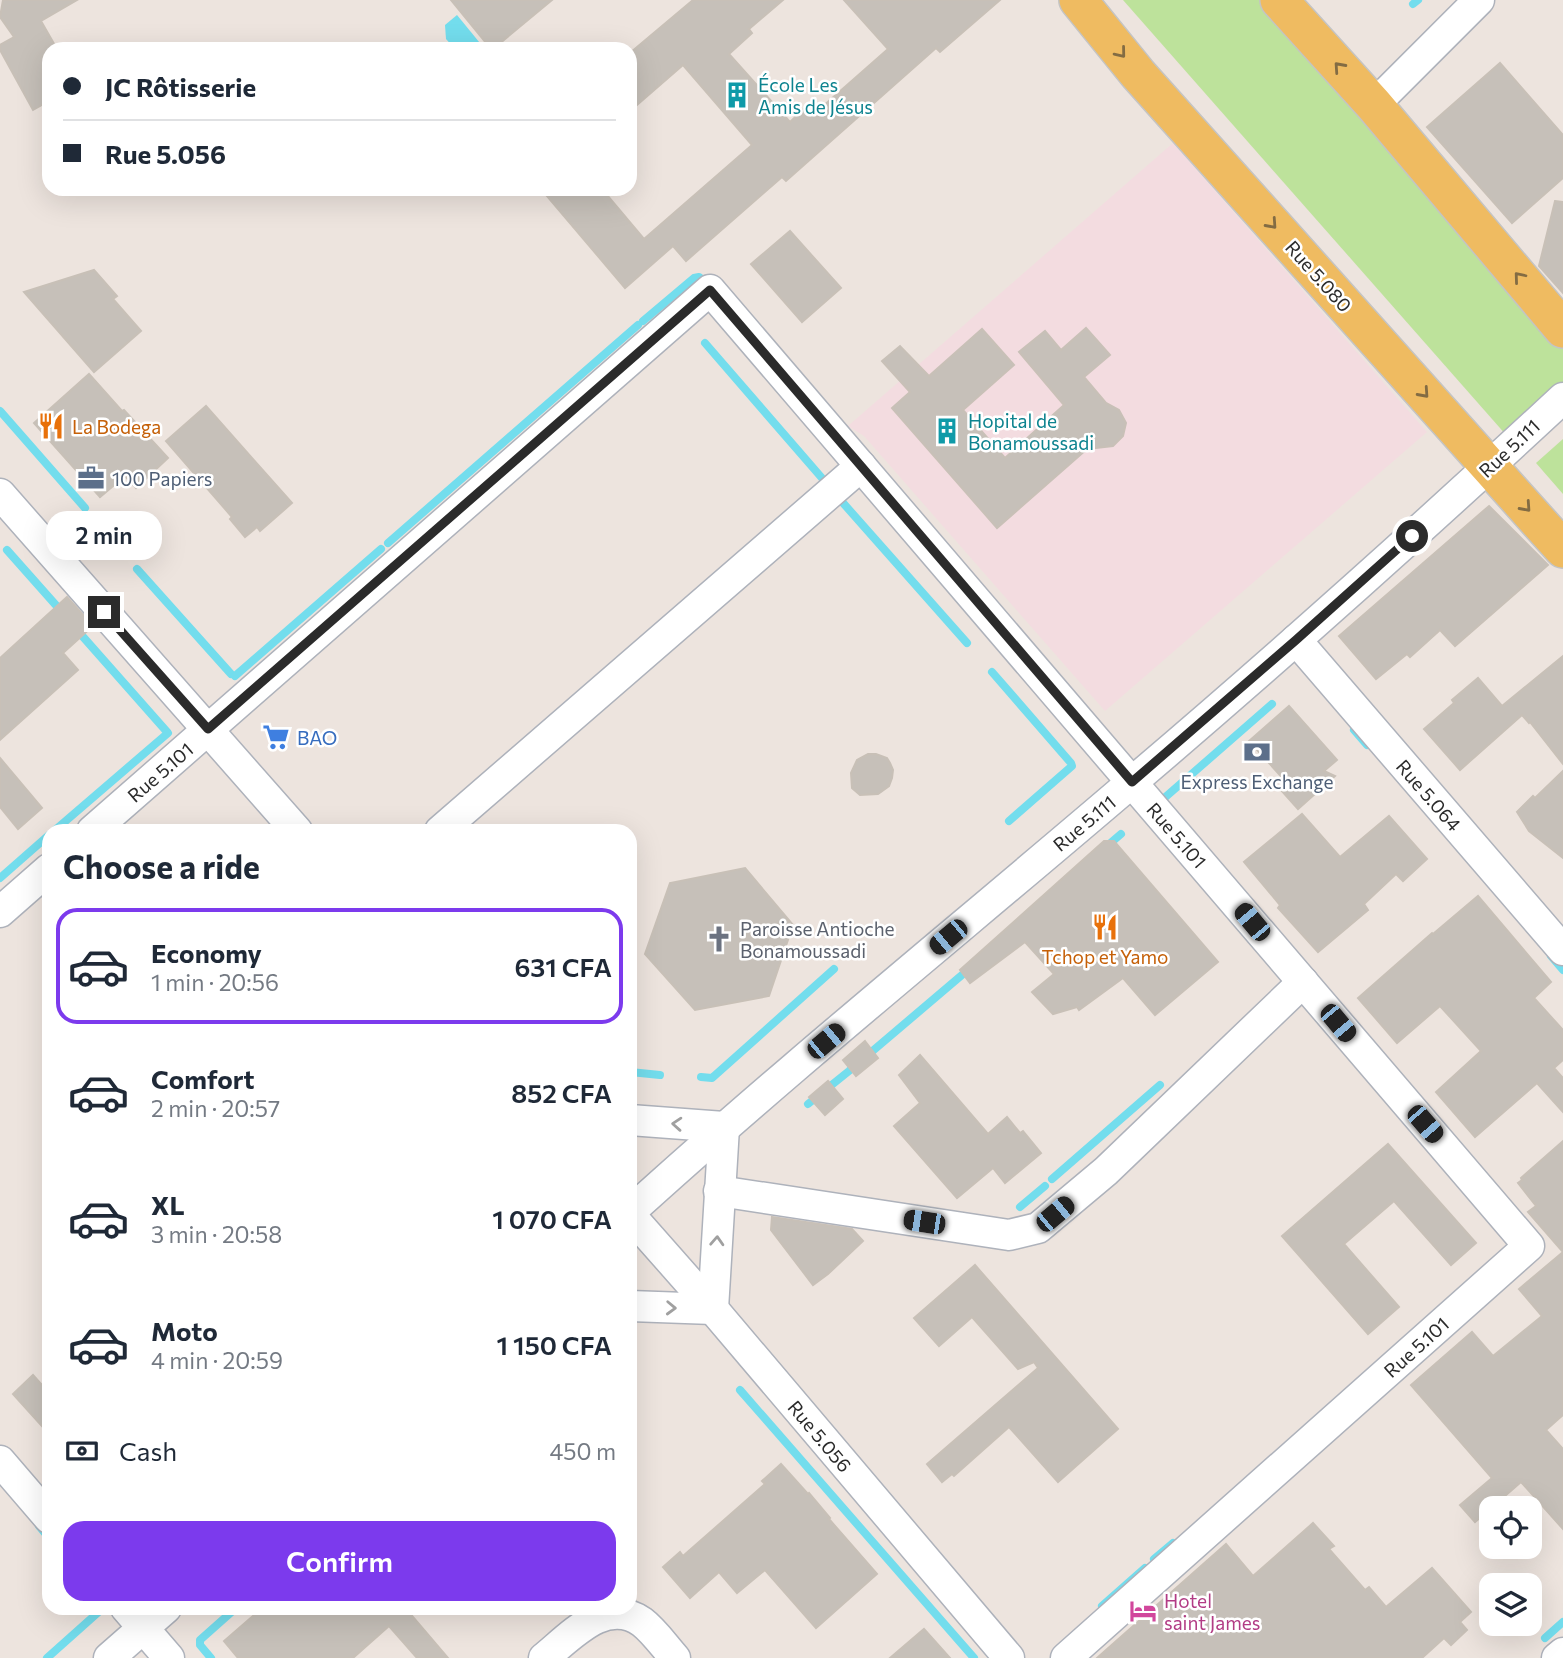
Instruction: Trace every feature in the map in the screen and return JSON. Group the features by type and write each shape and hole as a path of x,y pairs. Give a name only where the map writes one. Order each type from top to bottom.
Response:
{"main road":[{"name":"Rue 5.080","path":"1078,0 1147,84 1563,548"},
{"path":"1279,0 1374,105 1563,329"}],"street":[{"path":"1374,105 1479,0"},
{"name":"Rue 5.101","path":"100,824 710,290 1529,1246 1066,1658"},
{"name":"Rue 5.111","path":"637,1207 724,1127 1296,640 1563,398"},
{"path":"448,824 861,466"},
{"path":"0,495 291,824"},
{"name":"Rue 5.064","path":"1296,640 1563,950"},
{"path":"0,912 42,875"},
{"path":"719,1191 1009,1235 1038,1228 1106,1171 1303,982"},
{"path":"637,1121 724,1127 713,1310 637,1307"},
{"name":"Rue 5.056","path":"637,1221 1009,1658"},
{"path":"0,1461 42,1510"},
{"path":"544,1658 585,1625 606,1615"},
{"path":"630,1615 644,1623 675,1658"},
{"path":"109,1658 135,1618 169,1658"},
{"path":"1557,1658 1563,1653"}],"shaded area":[{"path":"1173,143 1427,432 1105,711 864,436 848,426"}],"green space":[{"path":"1123,0 1265,0 1563,338 1563,387 1507,436"},
{"path":"1563,439 1563,494 1536,463"}],"water":[{"path":"457,15 479,42 449,42 445,25"}],"building":[{"path":"3,0 77,0 41,21 53,42 42,42 42,105 33,110 0,50 0,45 14,37 0,17"},
{"path":"451,0 552,0 501,42 485,42"},
{"path":"693,0 783,0 749,29 752,33 729,54 790,122 806,107 813,115 888,49 844,0 1000,0 940,52 936,48 786,181 782,177 686,261 673,246 625,288 547,196 608,196 644,239 752,145 683,65 637,105 637,47"},
{"path":"1500,63 1563,135 1563,178 1512,223 1427,127"},
{"path":"1555,201 1563,202 1563,293 1539,266"},
{"path":"790,231 841,288 802,322 751,264"},
{"path":"94,270 117,296 113,299 141,331 94,372 24,292"},
{"name":"Hopital de Bonamoussadi","path":"1086,328 1110,355 1084,377 1106,403 1119,410 1126,423 1123,436 1113,446 1087,449 997,528 892,408 910,392 882,361 900,346 929,376 982,329 1014,365 963,410 1005,458 1064,405 1019,352 1045,331 1061,350"},
{"path":"89,374 168,458 136,488 125,476 100,497 34,423"},
{"path":"206,406 292,503 260,531 257,527 245,537 230,519 232,517 166,441"},
{"path":"1489,506 1548,565 1455,646 1440,630 1410,657 1407,654 1376,679 1339,636"},
{"path":"67,597 93,626 63,653 78,670 0,740 0,658"},
{"path":"1563,656 1563,764 1522,715 1460,770 1424,729 1478,678 1502,706"},
{"path":"1289,706 1337,760 1324,771 1335,776 1298,809 1281,790 1288,784 1249,741"},
{"path":"868,754 887,758 893,770 892,778 889,786 878,794 860,795 852,788 851,773 857,760"},
{"path":"0,758 42,808 18,829 0,807"},
{"path":"1563,771 1563,858 1529,831 1517,812"},
{"path":"1302,814 1340,857 1389,816 1427,859 1403,881 1396,874 1364,904 1368,910 1318,952 1278,908 1280,905 1244,862"},
{"name":"Tchop et Yamo","path":"1104,841 1114,841 1218,962 1155,1015 1123,978 1079,1010 1077,1007 1053,1014 1032,992 1054,974 1025,942 970,983 960,970"},
{"name":"Paroisse Antioche Bonamoussadi","path":"745,868 793,925 769,996 695,1010 645,954 670,883"},
{"path":"1478,896 1551,982 1534,998 1563,1030 1563,1060 1554,1068 1563,1078 1563,1112 1537,1083 1475,1137 1436,1092 1481,1051 1440,1006 1397,1043 1358,998"},
{"path":"865,1041 878,1058 856,1076 843,1060"},
{"path":"920,1055 988,1134 1007,1117 1041,1153 1005,1183 993,1168 957,1198 894,1126 920,1103 899,1075"},
{"path":"828,1081 843,1099 825,1115 809,1097"},
{"path":"1563,1141 1563,1252 1528,1212 1536,1206 1518,1183"},
{"path":"1388,1144 1476,1243 1451,1265 1394,1201 1344,1244 1399,1307 1368,1334 1282,1236"},
{"path":"772,1217 852,1229 863,1241 813,1285 771,1230"},
{"path":"1563,1252 1563,1415 1546,1430 1563,1449 1563,1529 1542,1506 1542,1496 1534,1496 1521,1482 1505,1496 1479,1496 1479,1519 1475,1522 1460,1505 1492,1478 1411,1385 1472,1332 1493,1356 1542,1316 1519,1289"},
{"path":"975,1265 1118,1429 1058,1482 1009,1427 954,1476 952,1474 942,1482 927,1464 1038,1368 1034,1362 1018,1369 972,1317 939,1346 914,1318"},
{"path":"33,1375 42,1385 42,1426 13,1394"},
{"path":"781,1464 877,1574 816,1628 765,1570 737,1593 719,1572 690,1598 663,1567 680,1552 683,1556 765,1484 762,1481"},
{"path":"1313,1523 1334,1546 1329,1549 1365,1590 1369,1587 1386,1607 1432,1568 1471,1612 1460,1622 1467,1630 1451,1645 1444,1638 1422,1658 1097,1658 1226,1544 1253,1576"},
{"path":"254,1615 411,1615 448,1658 417,1658 389,1626 353,1658 238,1658 224,1641"},
{"path":"924,1629 950,1658 890,1658"}],"waterway":[{"path":"1413,4 1418,0"},
{"path":"643,321 694,278 699,277 708,284"},
{"path":"388,543 638,325"},
{"path":"705,343 828,485"},
{"path":"0,411 85,508"},
{"path":"836,495 967,643"},
{"path":"235,676 381,549"},
{"path":"7,550 62,612"},
{"path":"137,569 231,674"},
{"path":"62,824 168,733 77,630"},
{"path":"992,672 1072,766 1009,821"},
{"path":"1166,805 1162,800 1272,704"},
{"path":"1354,730 1367,745"},
{"path":"1107,846 1121,834"},
{"path":"0,878 42,841"},
{"path":"1551,956 1563,970"},
{"path":"701,1077 712,1078 834,969"},
{"path":"808,1104 969,969"},
{"path":"637,1073 660,1075"},
{"path":"1052,1179 1160,1085"},
{"path":"1020,1207 1045,1186"},
{"path":"740,1390 974,1658"},
{"path":"39,1526 42,1530"},
{"path":"1154,1559 1173,1543"},
{"path":"1102,1606 1145,1568"},
{"path":"47,1658 95,1615"},
{"path":"211,1658 200,1645 200,1640 228,1615"},
{"path":"1545,1638 1563,1622"}],"place":[{"name":"École Les Amis de Jésus","path":"737,95"},
{"name":"La Bodega","path":"51,426"},
{"name":"Hopital de Bonamoussadi","path":"947,431"},
{"name":"100 Papiers","path":"91,478"},
{"name":"BAO","path":"276,737"},
{"name":"Express Exchange","path":"1257,752"},
{"name":"Tchop et Yamo","path":"1105,927"},
{"name":"Paroisse Antioche Bonamoussadi","path":"719,939"},
{"name":"Hotel saint James","path":"1143,1611"}],"route":[{"path":"104,612 208,729 710,290 1132,782 1412,536"}]}
